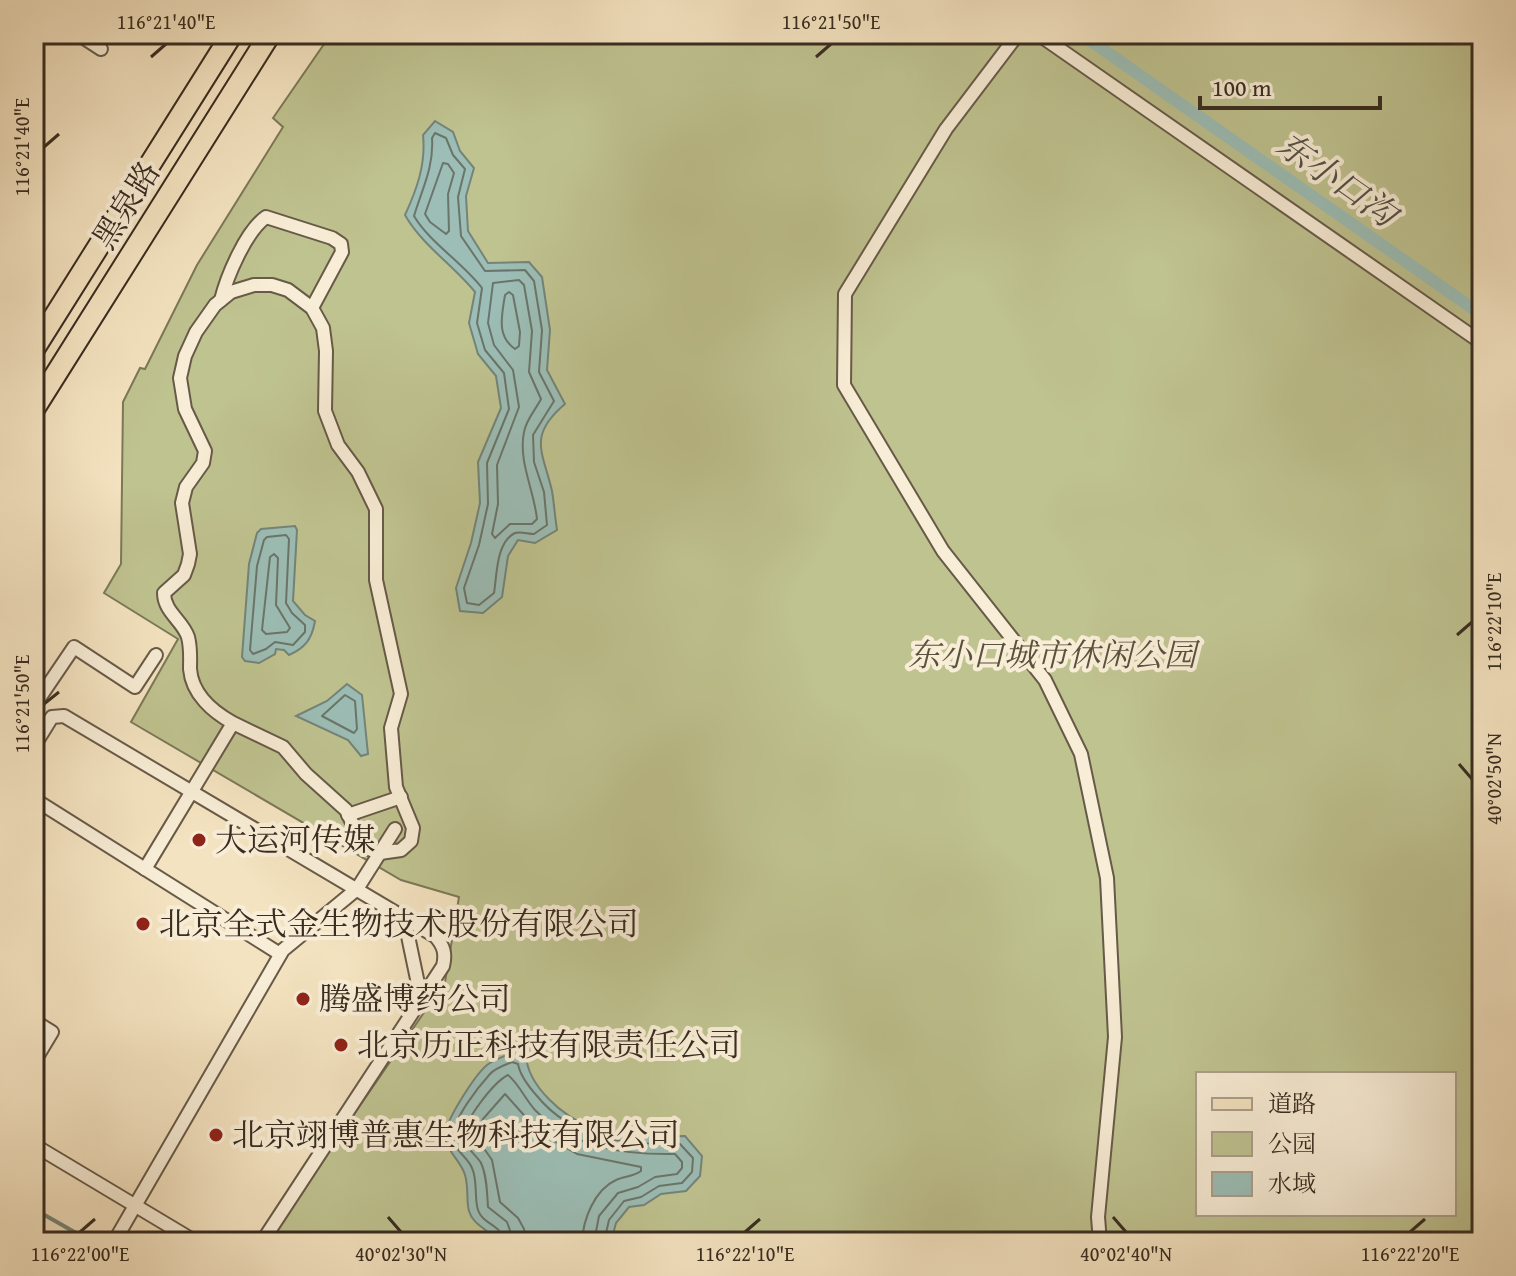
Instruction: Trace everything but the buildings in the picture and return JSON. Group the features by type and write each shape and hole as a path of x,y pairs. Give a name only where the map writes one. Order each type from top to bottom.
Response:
{"main road":[{"name":"黑泉路","path":"34,349 232,34"},
{"name":"黑泉路","path":"34,409 270,34"}],"street":[{"path":"78,34 101,49"},
{"path":"1018,34 946,129 845,294 844,385 943,551 1045,680 1081,754 1107,878 1115,1037 1098,1217 1100,1242"},
{"path":"1038,34 1482,343"},
{"path":"221,300 226,279 257,223 266,217 332,238 341,244 342,252 312,308"},
{"path":"254,285 272,285 288,290 312,308 325,339 325,411 338,445 358,472 376,509 376,580 401,694 391,728 396,787 413,828 411,841 401,850 380,853 369,849 361,841 348,815 283,747 219,715 201,697 190,672 187,634 164,601 164,593 184,575 188,564 190,554 182,503 186,487 203,463 205,451 185,409 180,378 185,356 196,332 221,300 231,292 254,285"},
{"path":"34,706 74,647 135,687 156,655"},
{"path":"34,746 52,717 64,716 404,917 435,936 444,948 443,966 262,1242"},
{"path":"145,869 233,723"},
{"path":"348,815 401,797"},
{"path":"34,799 280,954"},
{"path":"114,1242 280,954 357,889 395,829"},
{"path":"404,917 421,998"},
{"path":"34,1021 52,1032 34,1062"},
{"path":"34,1145 196,1242"}],"green space":[{"name":"东小口城市休闲公园","path":"331,34 1482,34 1482,1242 266,1242 445,982 459,897 401,880 131,722 178,639 104,593 121,564 123,402 140,368 145,369 197,265 283,127 273,118"}],"water":[{"path":"435,121 453,132 460,151 474,168 466,196 468,231 488,263 529,262 542,277 550,330 547,370 565,404 546,426 541,445 557,530 535,543 518,540 508,556 502,597 483,613 460,611 456,588 480,503 478,462 501,408 496,376 478,354 469,323 475,292 420,236 405,215 420,176 423,135"},
{"path":"295,526 293,601 315,621 312,633 303,646 289,655 284,650 276,649 275,654 259,663 245,661 242,657 249,564 257,533 261,529"},
{"path":"347,684 362,695 368,754 361,756 348,740 296,716 327,701"},
{"path":"509,1054 526,1056 528,1067 540,1089 559,1108 580,1122 625,1135 685,1136 702,1156 700,1176 686,1191 661,1194 644,1205 629,1207 616,1223 611,1242 497,1242 471,1216 465,1175 445,1138 461,1099 482,1070 489,1063"}],"waterway":[{"name":"东小口沟","path":"1081,34 1482,315"},
{"path":"34,1209 92,1242"}],"place":[{"name":"大运河传媒","path":"199,840"},
{"name":"北京全式金生物技术股份有限公司","path":"143,924"},
{"name":"腾盛博药公司","path":"303,999"},
{"name":"北京历正科技有限责任公司","path":"341,1045"},
{"name":"北京翊博普惠生物科技有限公司","path":"216,1135"}]}
